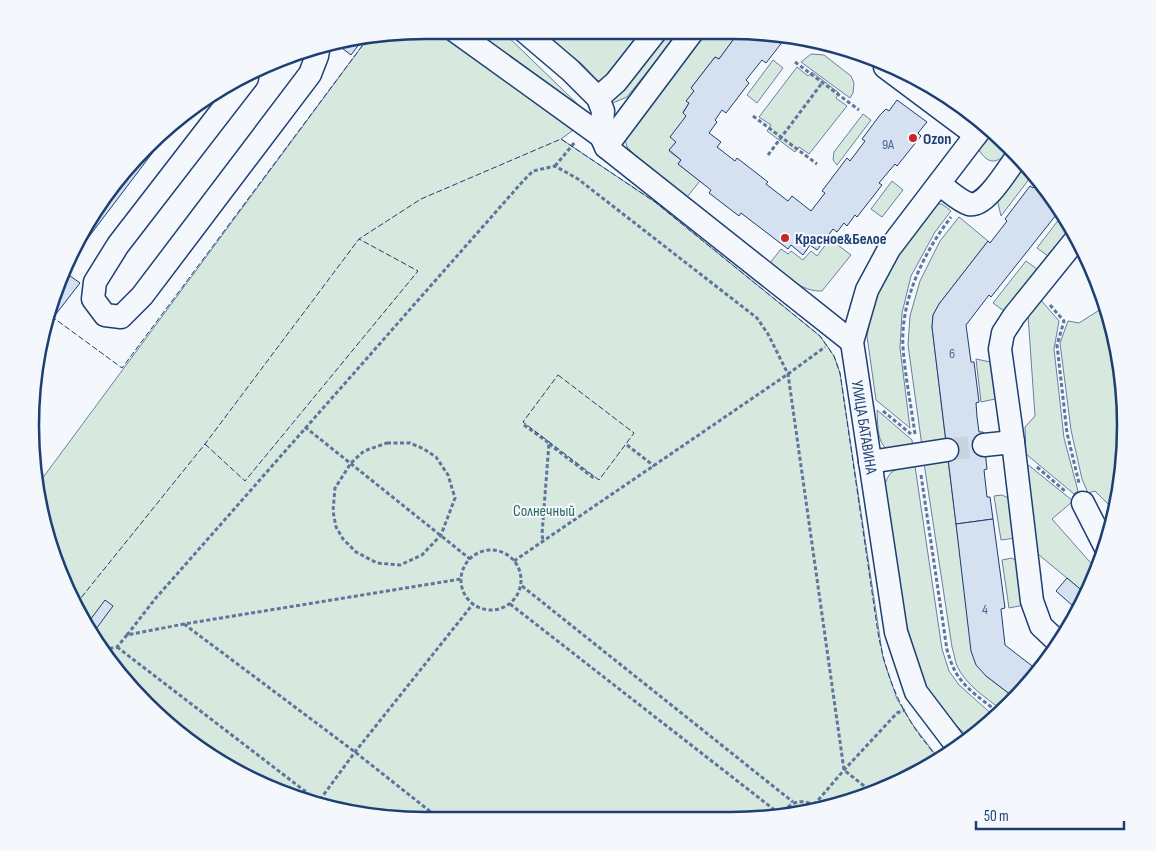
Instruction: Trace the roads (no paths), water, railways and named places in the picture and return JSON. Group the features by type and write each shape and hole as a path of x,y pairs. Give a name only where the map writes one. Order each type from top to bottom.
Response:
{"street":[{"path":"466,39 598,136 852,342"},
{"path":"534,39 570,70 598,98 603,110 598,136"},
{"path":"598,98 616,82 650,39"},
{"path":"598,136 686,39"},
{"path":"241,86 118,245 95,282 93,299 105,315 120,317 142,296 310,74 317,54"},
{"path":"905,81 979,131"},
{"name":"УЛИЦА БАТАВИНА","path":"953,741 916,692 896,632 852,342 867,290 889,249 979,131"},
{"path":"939,184 971,204 979,203 987,197 1013,162"},
{"path":"1053,638 1041,626 1032,602 1014,444 1000,349 1003,332 1072,244"},
{"path":"984,446 1014,444"},
{"path":"870,462 947,450"},
{"path":"1084,503 1101,537"}],"tunnel":[{"path":"947,450 984,445"}],"place":[{"name":"Ozon","path":"913,138"},
{"name":"Красное&Белое","path":"785,238"}],"park label":[{"name":"Солнечный","path":"544,510"}]}
